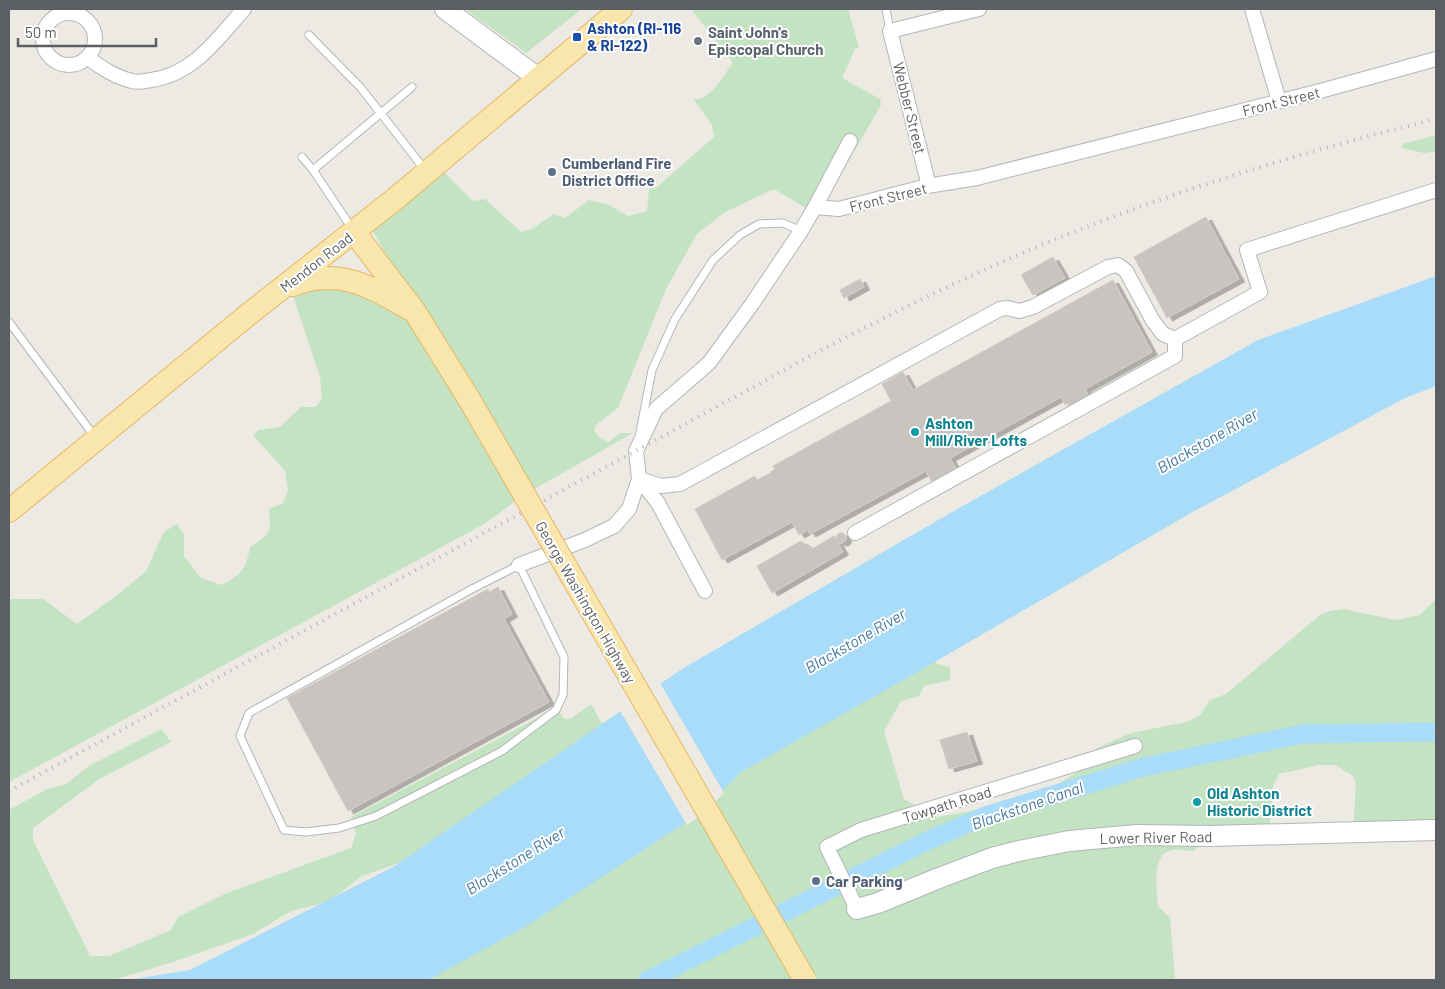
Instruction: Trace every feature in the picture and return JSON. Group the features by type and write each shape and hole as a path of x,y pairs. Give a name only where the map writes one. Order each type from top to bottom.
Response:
{"main road":[{"name":"Mendon Road","path":"9,511 274,294 427,173 621,9"},
{"name":"George Washington Highway","path":"354,232 415,312 469,399 805,980"},
{"path":"274,294 308,280 336,277 370,288 415,312"}],"street":[{"path":"88,58 110,73 134,82 164,78 187,68 204,54 244,9"},
{"path":"445,9 538,78"},
{"path":"890,31 979,9"},
{"path":"1252,9 1279,101"},
{"name":"Webber Street","path":"890,31 930,186"},
{"name":"Front Street","path":"815,207 839,209 880,197 977,178 1279,101 1436,58"},
{"path":"519,565 585,540 614,526 630,509 640,479 636,451 656,409 709,363 801,230 850,141"},
{"path":"1175,339 1260,292 1247,250 1436,190"},
{"path":"640,479 661,486 680,484 1000,310 1008,308 1019,311 1033,308 1108,266 1118,266 1126,271 1153,321 1163,334 1175,339"},
{"path":"855,533 1175,356 1175,339"},
{"path":"640,479 658,503 705,591"},
{"name":"Towpath Road","path":"855,905 827,847 861,830 1135,746"},
{"name":"Lower River Road","path":"855,905 878,903 992,858 1070,841 1136,835 1210,836 1436,830"}],"lane":[{"path":"886,9 890,31"},
{"path":"309,36 361,88 427,173"},
{"path":"313,170 412,87"},
{"path":"302,157 313,170 354,232"},
{"path":"636,451 652,370 675,318 713,260 740,235 759,224 783,223 801,230"},
{"path":"9,322 97,439"},
{"path":"519,565 564,657 563,695 556,710 502,751 376,816 339,828 306,832 284,830 240,736 249,712 462,594 519,565"}],"green space":[{"path":"465,9 582,9 526,53"},
{"path":"691,9 848,9 859,47 855,49 842,78 880,99 881,105 830,193 828,201 816,214 774,189 725,212 697,234 666,289 618,408 596,425 594,430 601,439 609,442 620,433 633,433 524,495 484,524 9,782 10,599 43,599 77,624 120,593 146,571 164,532 177,524 184,535 184,556 201,578 222,585 239,574 245,566 250,547 266,536 268,532 270,523 269,509 283,503 288,491 285,471 253,435 259,430 280,427 301,407 315,407 322,399 320,377 292,293 307,287 370,287 397,274 368,223 441,169 473,201 485,199 521,232 532,229 554,214 565,218 589,200 607,204 628,216 647,211 649,189 657,187 714,137 712,125 693,99 699,99 710,92 733,63"},
{"path":"1436,135 1436,151 1424,153 1401,148 1403,144"},
{"path":"1436,599 1436,832 1353,831 1356,784 1353,776 1336,765 1319,765 1279,774 1273,786 1269,835 1210,837 1193,851 1171,850 1163,854 1157,867 1156,876 1158,906 1170,918 1175,980 401,980 930,654 937,664 950,667 950,680 924,686 919,696 901,701 884,731 904,799 936,817 978,810 1013,819 1030,804 1055,795 1060,783 1081,770 1087,757 1097,748 1131,733 1187,722 1200,715 1210,700 1226,694 1320,615 1343,609 1396,620 1420,615"},
{"path":"591,704 604,727 422,855 362,876 328,902 291,911 253,934 114,980 9,980 9,810 47,789 66,784 89,766 161,729 171,742 101,778 33,828 33,840 90,956 109,956 171,930 178,917 227,893 351,848 356,834 351,817 555,707 565,719 572,718"}],"water":[{"name":"Blackstone River","path":"1436,276 1436,386 1405,398 1189,514 909,677 741,772 702,812 522,929 428,980 128,980 190,970 393,867 682,669 952,512 1258,340"}],"pier":[{"path":"659,681 724,793 703,814 687,825 619,709"}],"building":[{"path":"1206,217 1239,279 1167,318 1134,257"},
{"path":"1053,257 1065,278 1033,295 1021,275"},
{"path":"860,279 864,287 844,298 840,290"},
{"name":"Ashton Mill/River Lofts","path":"1113,280 1152,352 1085,389 1089,397 1071,407 1069,402 1065,405 1061,397 950,458 957,471 933,484 926,471 810,534 808,530 799,535 792,522 722,560 695,509 755,476 757,480 771,473 775,469 773,466 891,401 882,384 903,372 913,390"},
{"path":"839,533 843,533 846,538 845,542 839,543 836,540 836,536"},
{"path":"834,536 843,552 772,593 757,566 801,541 812,549"},
{"path":"498,587 512,614 504,619 549,702 348,811 287,698 488,589 489,592"},
{"path":"967,732 977,761 949,769 940,740"}],"waterway":[{"name":"Blackstone Canal","path":"648,980 927,841 985,816 1144,767 1303,734 1436,732"}],"railway":[{"path":"9,791 825,348 954,284 1052,240 1215,181 1303,154 1436,119"}],"place":[{"name":"Ashton (RI-116 & RI-122)","path":"577,37"},
{"name":"Saint John's Episcopal Church","path":"698,41"},
{"name":"Cumberland Fire District Office","path":"552,172"},
{"name":"Ashton Mill/River Lofts","path":"915,432"},
{"name":"Old Ashton Historic District","path":"1197,802"},
{"name":"Car Parking","path":"816,881"}]}
